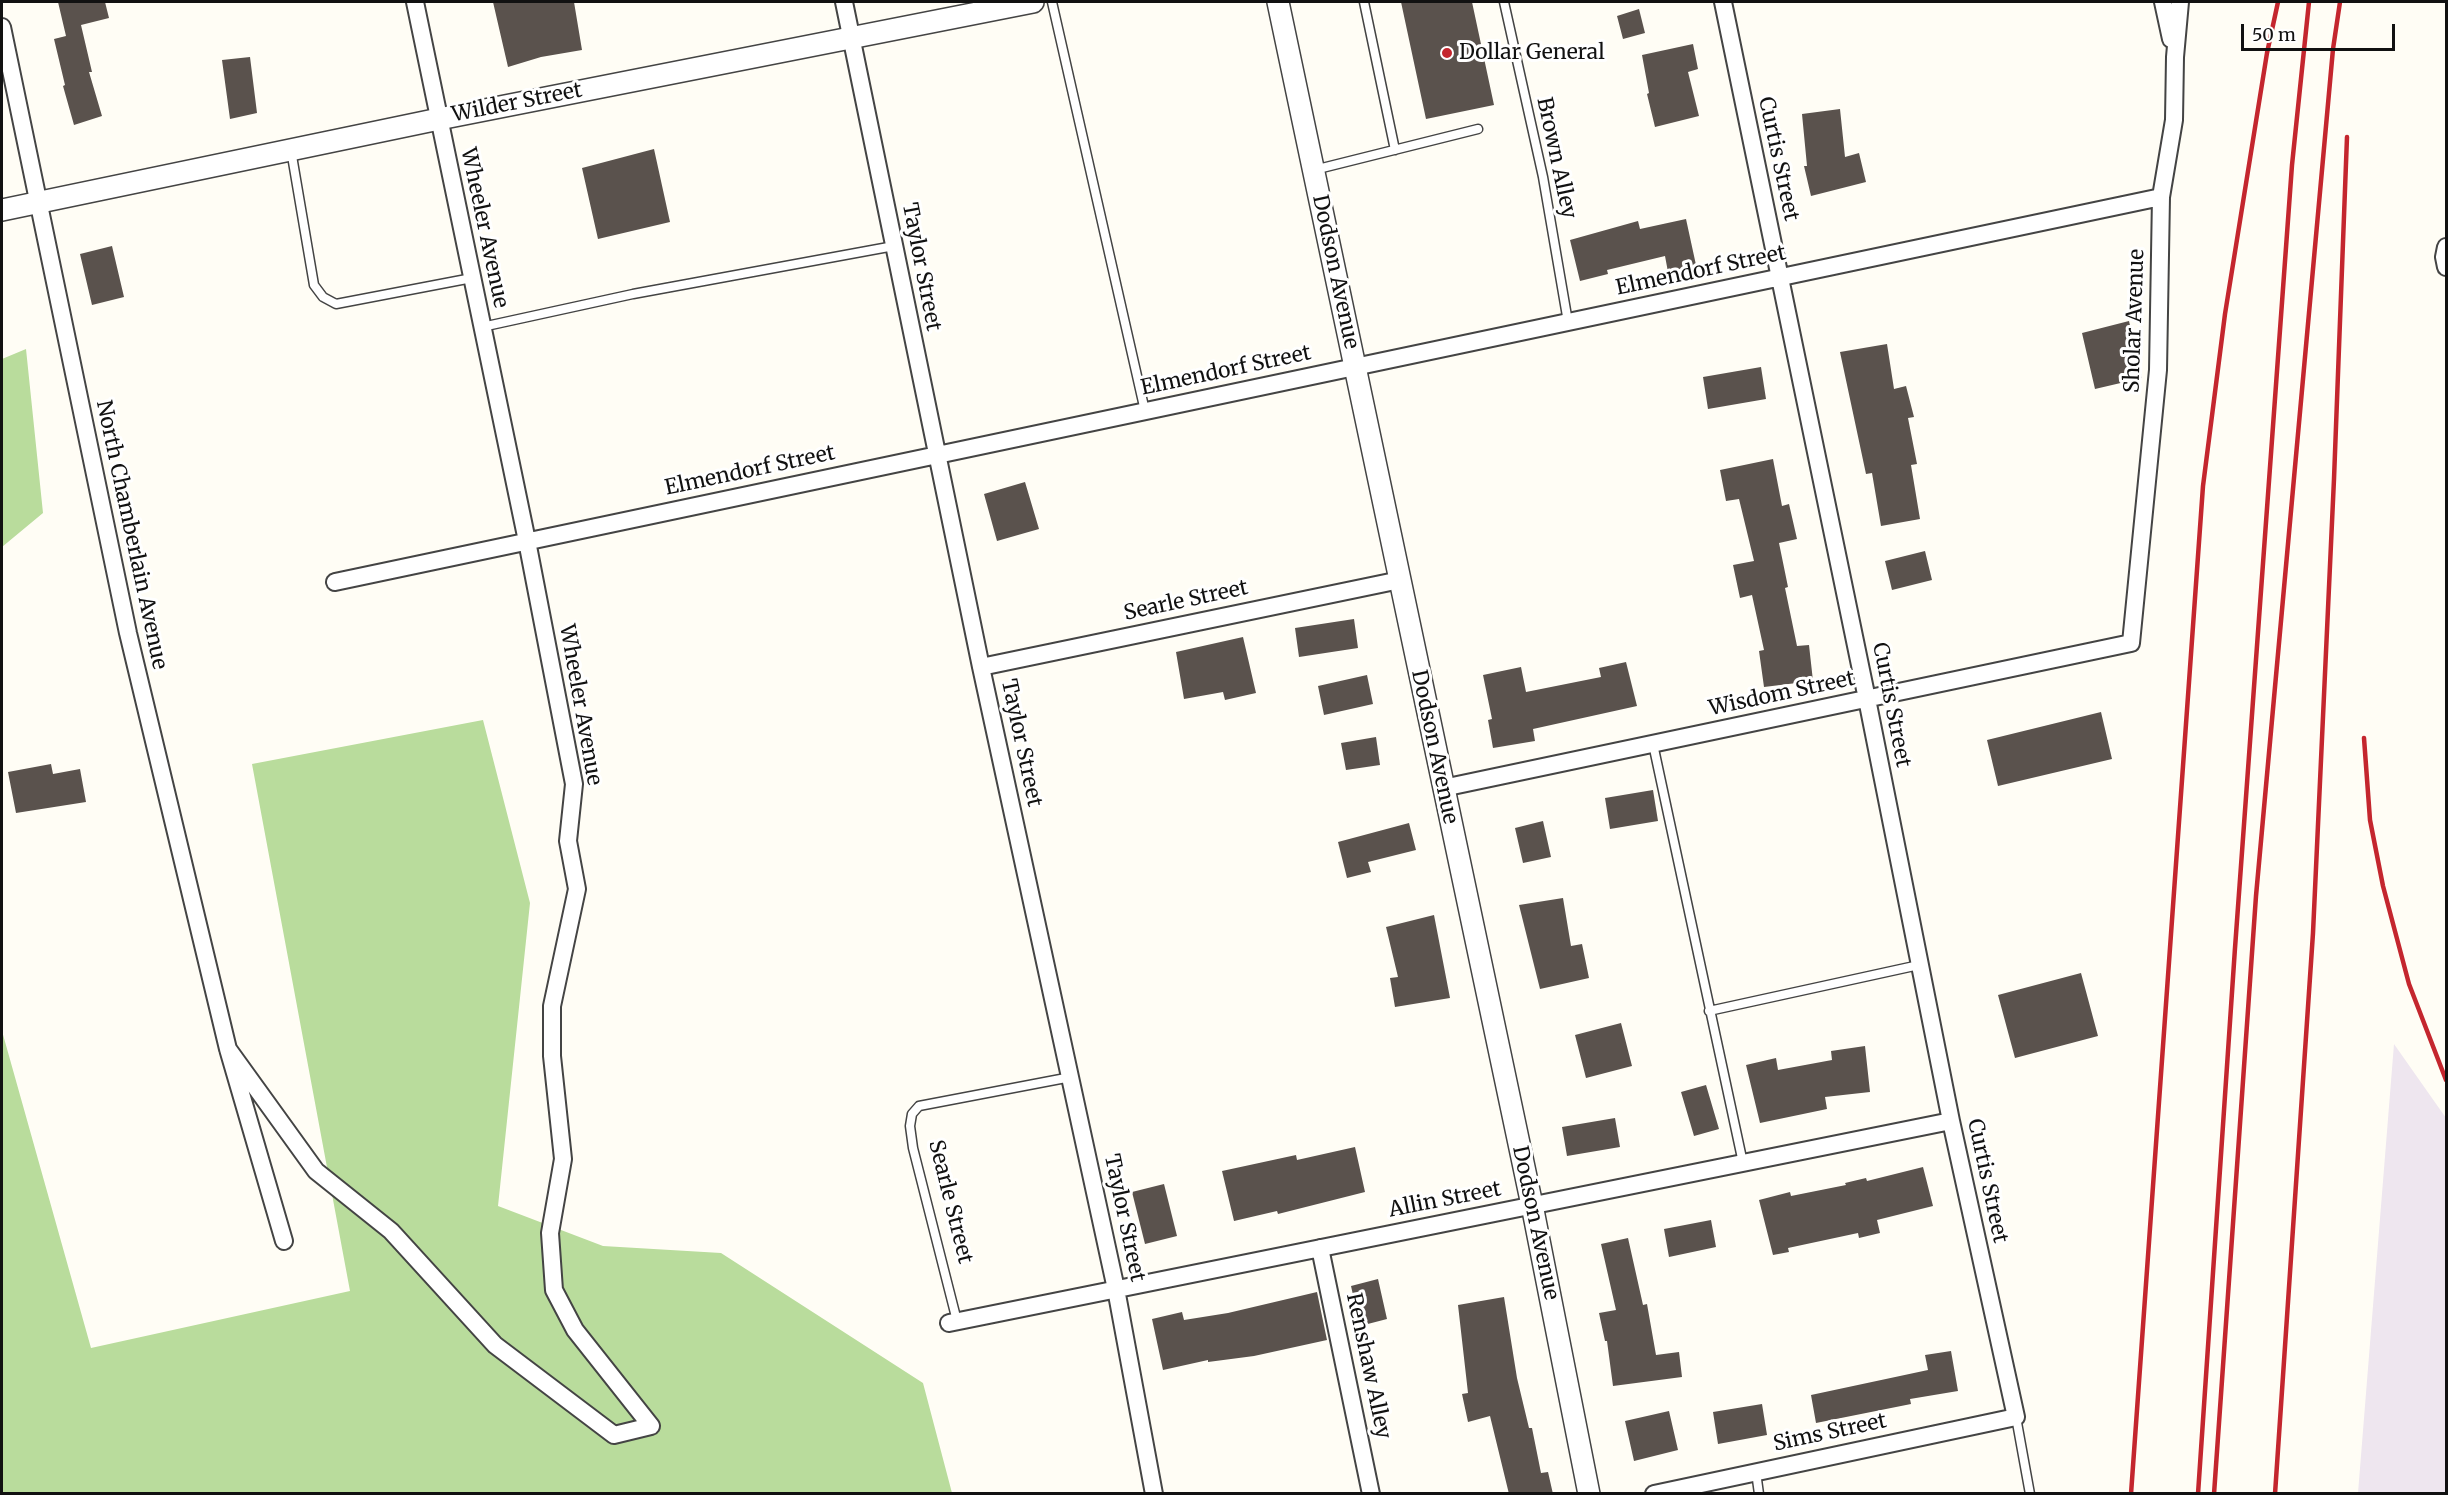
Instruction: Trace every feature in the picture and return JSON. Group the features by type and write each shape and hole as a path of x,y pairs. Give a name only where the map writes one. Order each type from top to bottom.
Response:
{"street":[{"name":"Wheeler Avenue","path":"415,2 527,541 574,784 568,841 578,889 552,1006 552,1056 563,1159 550,1233 554,1290 575,1330 651,1426 614,1436"},
{"name":"Taylor Street","path":"844,2 981,667 1072,1077 1116,1289 1154,1494"},
{"name":"Wilder Street","path":"2,210 439,118 1033,2"},
{"name":"Dodson Avenue","path":"1278,2 1532,1205 1589,1494"},
{"name":"Curtis Street","path":"1723,2 1867,699 1951,1121 2016,1417"},
{"path":"2163,2 2175,57"},
{"name":"Sholar Avenue","path":"2131,643 2158,370 2161,197 2174,120 2175,57 2180,2"},
{"name":"North Chamberlain Avenue","path":"2,27 128,633 228,1049 284,1241"},
{"name":"Elmendorf Street","path":"335,582 2161,197"},
{"path":"2446,247 2444,257 2446,267"},
{"name":"Searle Street","path":"981,667 1400,580"},
{"name":"Wisdom Street","path":"1443,788 2131,643"},
{"name":"North Chamberlain Avenue","path":"228,1049 316,1171 391,1231 495,1345 614,1436"},
{"name":"Allin Street","path":"953,1322 1951,1121"},
{"name":"Renshaw Alley","path":"1320,1248 1371,1494"},
{"name":"Sims Street","path":"1654,1494 2016,1417"}],"lane":[{"path":"1052,2 1145,411"},
{"path":"1364,2 1395,150"},
{"name":"Brown Alley","path":"1504,2 1543,177 1568,322"},
{"path":"1314,170 1478,129"},
{"path":"291,150 314,285 323,297 336,304 472,278"},
{"path":"482,327 633,294 894,246"},
{"path":"1653,744 1743,1163"},
{"path":"1709,1011 1919,965"},
{"name":"Searle Street","path":"953,1322 913,1148 910,1126 912,1114 919,1106 1072,1077"},
{"path":"2016,1417 2030,1494"},
{"path":"1756,1472 1759,1494"}],"shaded area":[{"path":"2394,1044 2446,1118 2446,1493 2358,1493"}],"green space":[{"path":"26,349 43,513 2,547 2,359"},
{"path":"483,720 530,903 498,1206 603,1246 721,1253 923,1383 952,1493 2,1493 2,1031 91,1348 350,1291 252,764"}],"building":[{"path":"58,2 105,2 109,18 81,25 92,72 89,72 102,116 74,125 63,86 65,85 54,39 66,36"},
{"path":"493,2 574,2 582,50 541,57 508,67"},
{"name":"Dollar General","path":"1401,2 1472,2 1494,105 1426,119"},
{"path":"1639,9 1645,33 1623,39 1617,16"},
{"path":"1693,44 1698,69 1688,72 1699,116 1655,127 1647,94 1649,93 1642,55"},
{"path":"250,57 257,113 230,119 222,60"},
{"path":"1840,109 1845,157 1859,153 1866,182 1811,196 1804,166 1807,166 1802,114"},
{"path":"654,149 670,222 598,239 582,168"},
{"path":"1686,219 1696,265 1668,272 1665,256 1607,270 1608,274 1580,281 1570,240 1638,221 1640,229"},
{"path":"112,246 124,297 92,305 80,254"},
{"path":"2129,321 2142,378 2095,389 2082,333"},
{"path":"1887,344 1894,389 1906,386 1914,417 1908,418 1917,464 1911,465 1920,519 1881,526 1872,473 1866,474 1840,352"},
{"path":"1761,367 1766,399 1708,409 1703,377"},
{"path":"1773,459 1782,506 1789,504 1797,539 1779,543 1788,587 1785,588 1797,646 1809,645 1813,681 1764,687 1759,651 1764,650 1752,595 1740,598 1733,565 1754,561 1739,499 1726,501 1720,470"},
{"path":"1025,482 1039,529 997,541 984,494"},
{"path":"1925,551 1932,580 1892,590 1885,561"},
{"path":"1354,619 1358,648 1299,657 1295,628"},
{"path":"1243,637 1256,693 1225,700 1223,692 1184,699 1176,652"},
{"path":"1626,662 1637,706 1533,729 1535,741 1493,748 1488,720 1492,719 1483,675 1521,667 1526,692 1601,677 1599,668"},
{"path":"1367,675 1373,704 1324,715 1318,686"},
{"path":"2101,712 2112,759 1998,786 1987,740"},
{"path":"1376,737 1380,765 1346,770 1341,743"},
{"path":"51,764 53,774 80,769 86,802 16,813 8,772"},
{"path":"1653,790 1658,821 1610,829 1605,798"},
{"path":"1543,821 1551,857 1523,863 1515,828"},
{"path":"1409,823 1416,850 1368,862 1371,872 1347,878 1338,842"},
{"path":"1563,898 1571,946 1582,944 1589,978 1540,989 1519,905"},
{"path":"1434,915 1450,998 1395,1007 1390,978 1398,977 1386,927"},
{"path":"2081,973 2098,1036 2015,1058 1998,995"},
{"path":"1621,1023 1632,1066 1586,1078 1575,1035"},
{"path":"1865,1046 1870,1092 1825,1097 1827,1109 1760,1123 1746,1065 1776,1058 1778,1070 1832,1060 1831,1051"},
{"path":"1706,1085 1719,1129 1694,1136 1681,1092"},
{"path":"1615,1118 1620,1147 1567,1156 1562,1127"},
{"path":"1355,1147 1365,1192 1278,1214 1277,1211 1234,1221 1222,1171 1296,1155 1297,1160"},
{"path":"1923,1167 1933,1206 1877,1220 1880,1233 1859,1238 1858,1233 1788,1248 1789,1252 1773,1255 1759,1200 1790,1192 1791,1196 1846,1185 1845,1183 1866,1178 1867,1181"},
{"path":"1164,1184 1177,1236 1145,1244 1132,1192"},
{"path":"1711,1220 1716,1247 1669,1257 1664,1229"},
{"path":"1628,1238 1643,1305 1647,1304 1656,1355 1679,1352 1682,1377 1613,1386 1607,1341 1605,1341 1599,1313 1616,1310 1601,1244"},
{"path":"1378,1279 1387,1319 1360,1326 1351,1286"},
{"path":"1317,1292 1327,1340 1254,1356 1208,1362 1208,1360 1163,1370 1152,1319 1182,1312 1184,1320 1228,1313"},
{"path":"1504,1297 1517,1378 1529,1428 1532,1428 1541,1473 1548,1472 1553,1494 1509,1494 1490,1416 1468,1422 1462,1394 1468,1393 1458,1305"},
{"path":"1951,1351 1958,1391 1910,1399 1911,1404 1816,1423 1811,1395 1928,1370 1925,1355"},
{"path":"1762,1404 1767,1435 1718,1444 1713,1412"},
{"path":"1669,1411 1678,1450 1634,1461 1625,1421"}],"railway":[{"path":"2131,1494 2203,486 2225,314 2267,53 2278,2"},
{"path":"2198,1494 2292,165 2309,2"},
{"path":"2214,1494 2256,896 2333,49 2340,2"},
{"path":"2275,1494 2313,933 2347,137"},
{"path":"2364,738 2370,820 2383,886 2409,984 2446,1080"}],"place":[{"name":"Dollar General","path":"1447,53"}]}
